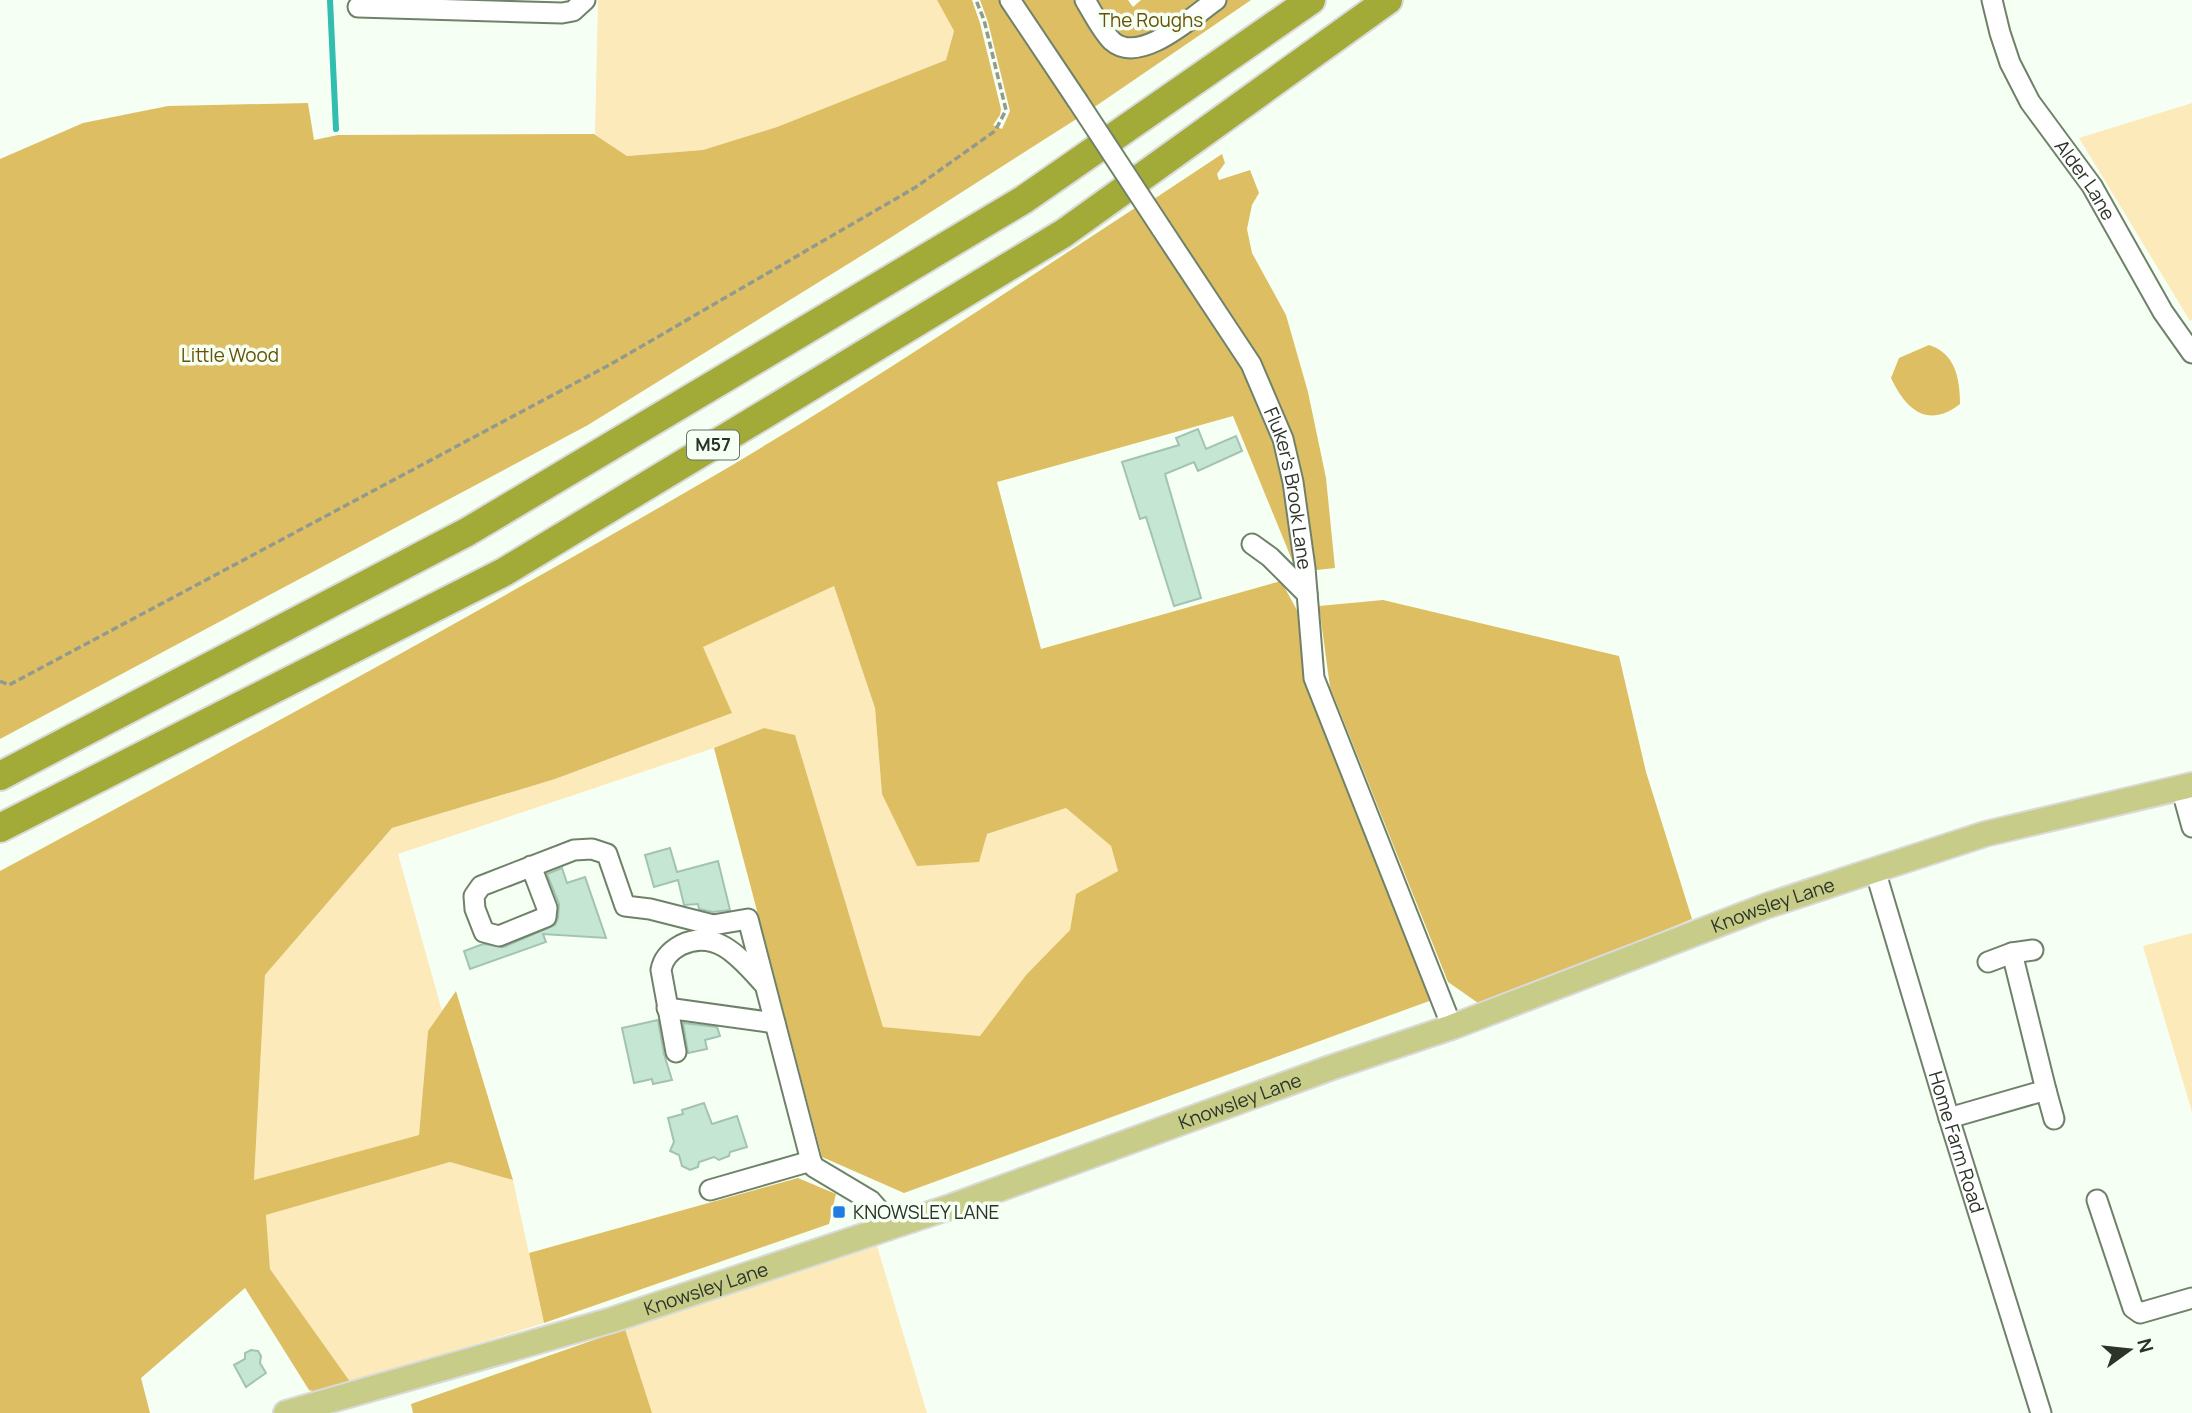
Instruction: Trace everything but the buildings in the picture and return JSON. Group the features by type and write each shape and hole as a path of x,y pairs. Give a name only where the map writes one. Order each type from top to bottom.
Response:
{"highway":[{"name":"M57","path":"0,776 467,533 1023,200 1311,0"},
{"name":"M57","path":"0,828 504,572 1064,233 1388,0"}],"main road":[{"name":"Knowsley Lane","path":"298,1411 612,1320 893,1226 1330,1068 1452,1027 1766,906 1985,834 2186,786"}],"street":[{"path":"358,8 562,13 573,11 585,0"},
{"name":"Fluker's Brook Lane","path":"1010,0 1251,364 1283,439 1293,482 1314,678 1452,1027"},
{"path":"1085,0 1114,42 1133,49 1159,40 1216,0"},
{"name":"Alder Lane","path":"1992,0 2010,63 2031,102 2092,186 2163,312 2192,353"},
{"path":"1252,544 1270,557 1307,594"},
{"path":"2186,786 2192,827"},
{"path":"531,866 574,850 592,849 607,854 625,906 650,909 713,925 748,919 811,1161 814,1167 871,1201 893,1226"},
{"name":"Home Farm Road","path":"1875,870 2041,1413"},
{"path":"676,1052 661,970 662,962 672,950 701,940 725,945 766,987"},
{"path":"1988,962 2012,953 2033,950"},
{"path":"2012,953 2054,1119"},
{"path":"667,1008 775,1023"},
{"path":"1949,1118 2046,1090"},
{"path":"710,1189 811,1161"},
{"path":"2097,1200 2133,1308 2140,1312 2192,1298"}],"path":[{"path":"0,681 9,685 611,364 916,187 995,131 1004,117 1006,110 984,20 976,0"}],"shaded area":[{"path":"598,0 937,0 954,31 946,60 777,127 703,150 627,156 595,134"},
{"path":"2192,103 2192,320 2190,321 2079,138"},
{"path":"834,586 875,708 882,794 987,834 1066,808 1111,846 1118,871 1076,894 1070,930 1026,975 980,1036 883,1027 795,735 764,728 714,748 398,854 442,1011 428,1031 419,1135 254,1181 265,975 392,828 555,779 732,713 702,647"},
{"path":"2192,933 2192,1112 2143,946"},
{"path":"450,1162 513,1180 544,1323 351,1383 270,1269 266,1215"},
{"path":"877,1246 927,1413 652,1413 625,1329"}],"green space":[{"name":"Little Wood","path":"937,0 972,0 1001,109 993,125 1002,129 1010,111 980,0 1002,0 1078,118 588,425 0,739 0,159 83,123 168,106 308,103 314,140 338,135 594,134 627,156 703,150 777,127 946,60 954,31"},
{"name":"The Roughs","path":"1019,0 1078,0 1123,43 1089,0 1128,0 1133,7 1141,0 1251,0 1093,108"},
{"path":"1222,154 1225,163 1217,174 1219,180 1250,170 1259,193 1252,205 1247,229 1252,253 1286,315 1308,392 1326,478 1335,568 1317,570 1312,564 1259,363 1238,324 1154,199"},
{"path":"1135,208 1244,370 1281,455 1297,572 1233,416 997,482 1041,649 1281,581 1298,612 1304,680 1432,1000 904,1193 822,1157 714,748 764,728 795,735 883,1027 980,1036 1026,975 1070,930 1076,894 1118,871 1111,846 1066,808 987,834 979,862 917,866 882,794 875,708 834,586 703,647 732,713 555,779 392,828 265,975 254,1180 419,1135 428,1031 456,991 513,1180 450,1162 266,1215 270,1269 351,1383 316,1392 309,1390 245,1288 141,1378 150,1413 0,1413 0,871 354,679 705,481 868,381"},
{"path":"1929,345 1950,360 1959,385 1960,404 1938,415 1928,415 1911,407 1891,378 1899,358"},
{"path":"1383,600 1619,656 1646,772 1692,919 1481,1005 1448,982 1330,687 1319,606"},
{"path":"798,1178 836,1194 829,1224 544,1323 529,1253"},
{"path":"625,1329 652,1413 413,1413 411,1404"}],"waterway":[{"path":"330,0 336,129"}],"place":[{"name":"KNOWSLEY LANE","path":"839,1212"}]}
